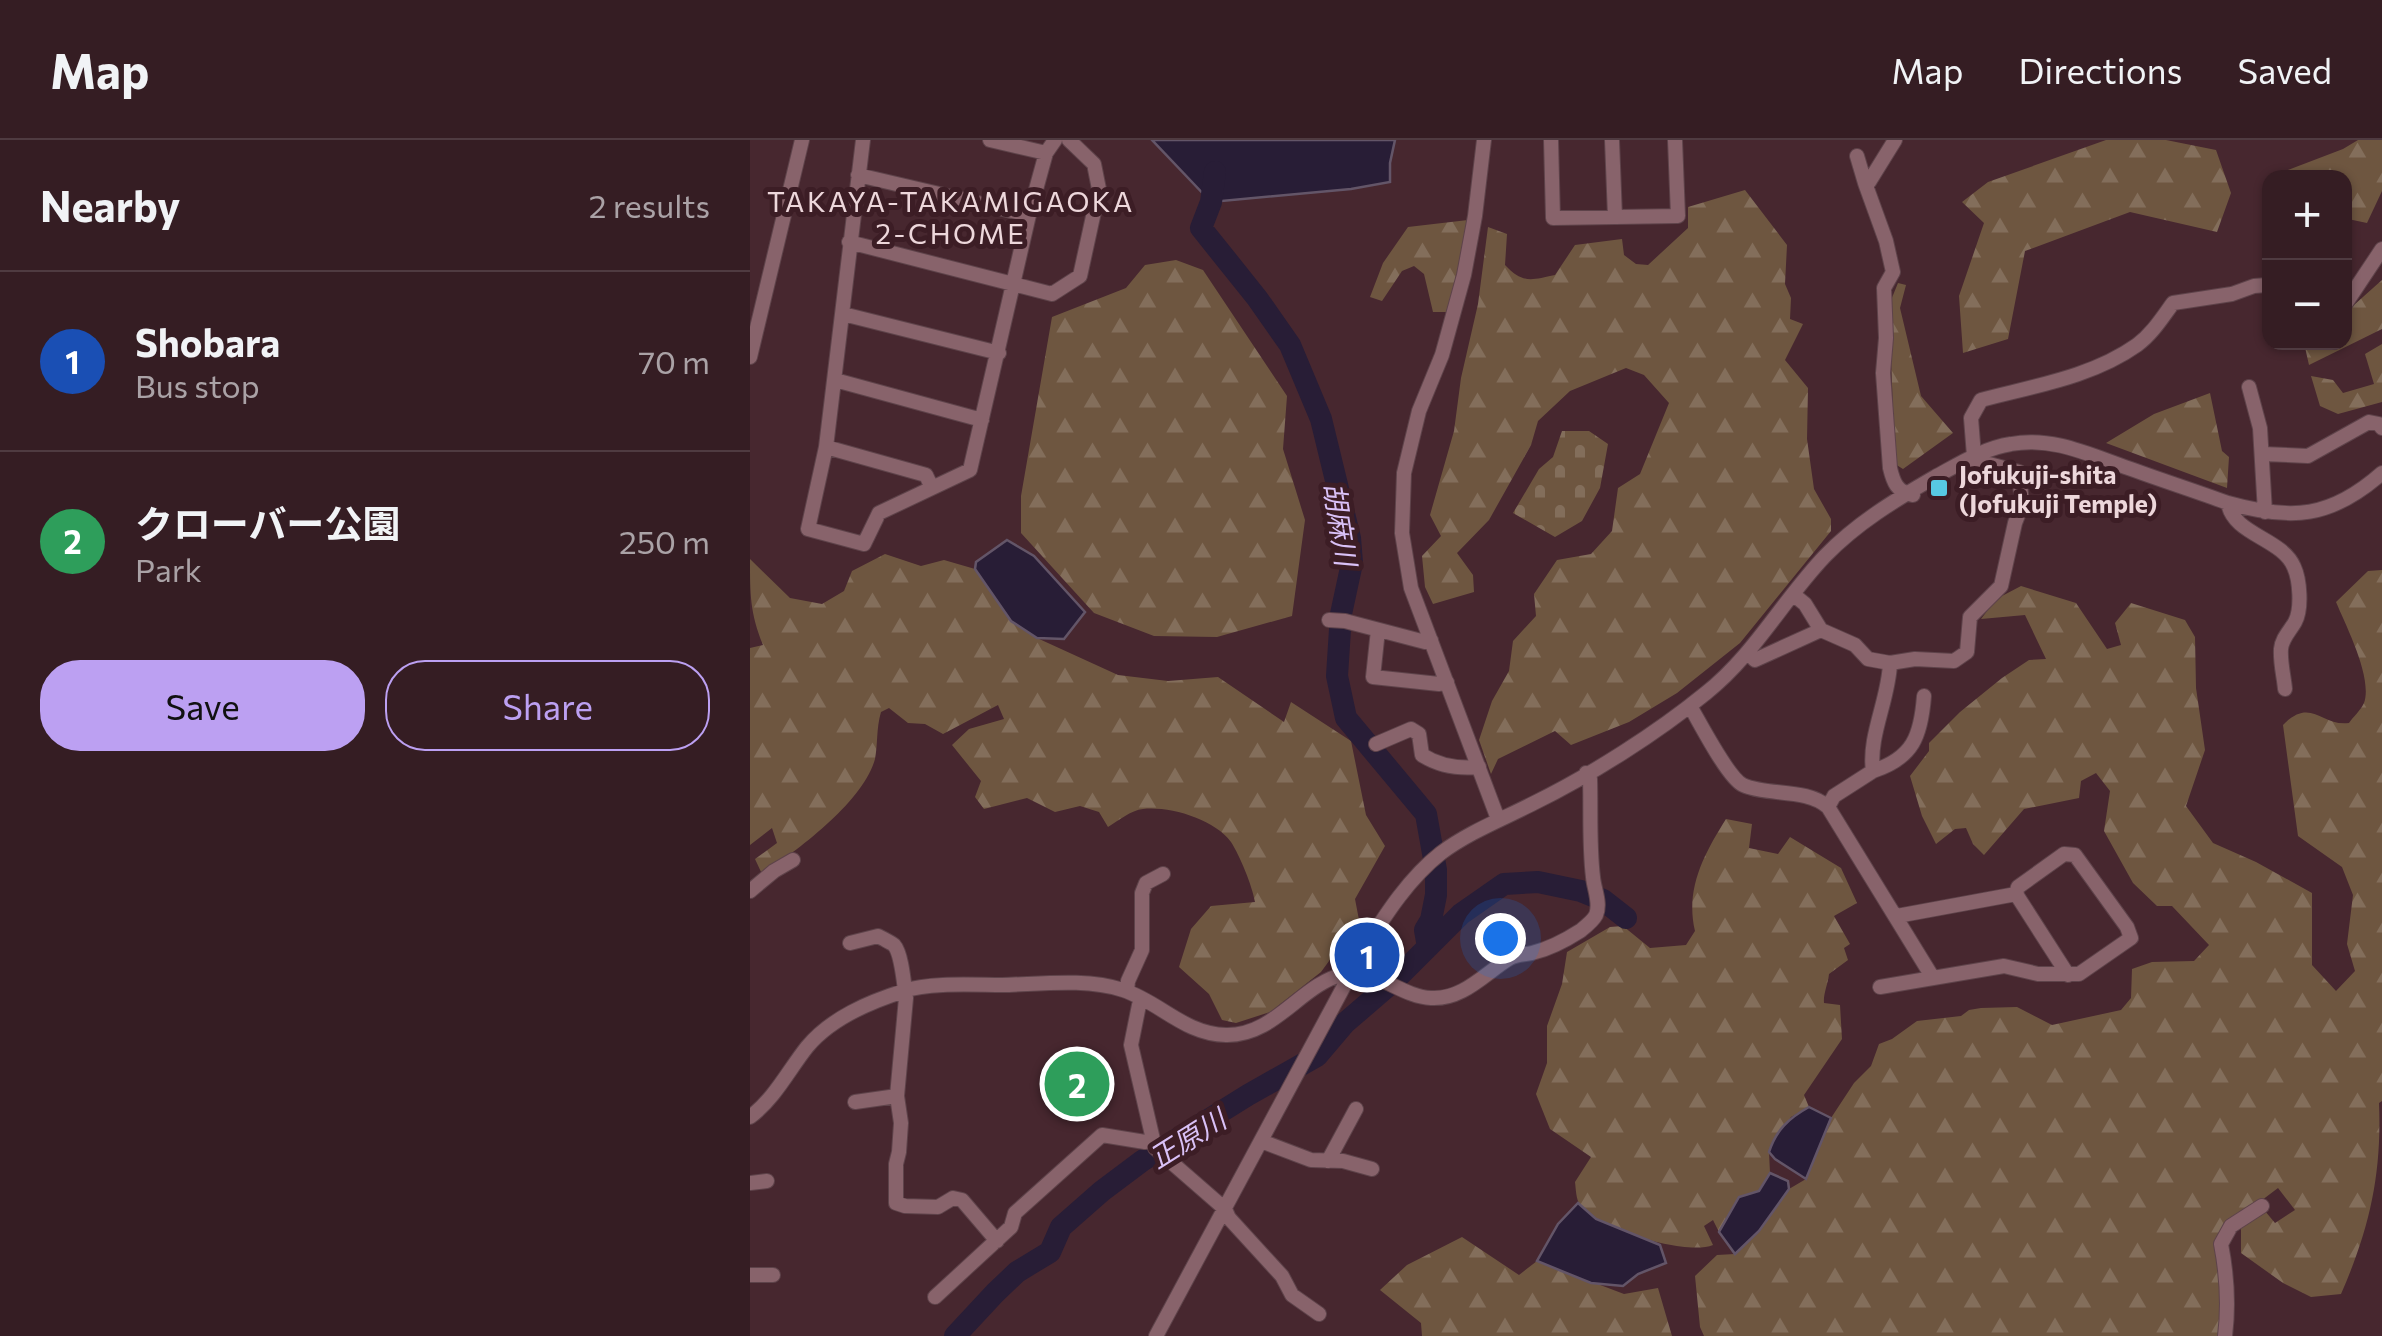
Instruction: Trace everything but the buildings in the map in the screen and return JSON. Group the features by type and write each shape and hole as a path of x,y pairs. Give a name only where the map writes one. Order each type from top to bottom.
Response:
{"street":[{"path":"750,356 802,140"},
{"path":"863,140 826,447 808,528 864,544 879,514 970,470 1030,215 1046,153 1055,140"},
{"path":"990,140 1046,153"},
{"path":"850,242 1052,294 1080,276 1099,189 1094,164 1069,140"},
{"path":"1484,140 1464,275 1442,354 1419,411 1404,473 1402,533 1411,588 1498,819"},
{"path":"1551,140 1552,218 1678,216 1675,140"},
{"path":"1612,140 1615,217"},
{"path":"1865,183 1896,140"},
{"path":"1857,156 1893,272 1884,288 1883,373 1890,468 1894,483 1905,494"},
{"path":"858,175 1030,215"},
{"path":"2352,294 2382,250"},
{"path":"1973,462 1971,418 1982,400 2097,368 2138,344 2173,303 2262,285"},
{"path":"843,314 998,352"},
{"path":"834,380 982,420"},
{"path":"2250,386 2260,428 2265,512"},
{"path":"2262,454 2308,456 2369,422 2382,428"},
{"path":"1156,1336 1389,910 1441,853 1639,742 1710,691 1748,654 1823,558 1856,527 1905,494 2011,444 2046,442 2065,446 2228,503 2265,512 2299,513 2333,507 2364,490 2382,473"},
{"path":"826,447 926,475 932,488"},
{"path":"1794,595 1805,604 1821,630 1855,645 1868,659 1890,663 1915,659 1954,661 1968,652 1970,618 2001,586 2022,505 2019,472 1973,462"},
{"path":"2228,503 2230,513 2240,523 2293,563 2298,618 2284,637 2281,649 2285,689"},
{"path":"1330,620 1431,640"},
{"path":"1378,630 1373,677 1447,682"},
{"path":"1748,654 1755,660 1821,630"},
{"path":"1873,772 1871,755 1890,682 1890,663"},
{"path":"1828,807 1834,796 1894,764 1916,739 1922,724 1924,696"},
{"path":"1690,706 1732,776 1743,785 1808,797 1828,807 1933,978"},
{"path":"1376,744 1411,729 1419,734 1422,755 1432,762 1462,769 1478,767"},
{"path":"750,1117 771,1098 809,1045 825,1030 846,1014 905,990 961,985 1110,986 1127,991 1174,1020 1225,1035 1239,1034 1279,1017 1320,983 1352,972 1366,973 1413,995 1448,997 1461,992 1515,955 1556,944 1585,928 1596,915 1590,779 1586,773"},
{"path":"1880,987 2004,966 2038,974 2068,975 2089,968 2131,938 2075,855 2064,854 2018,887 2016,894 2068,975"},
{"path":"750,891 793,860"},
{"path":"1127,991 1142,950 1142,894 1146,883 1164,874"},
{"path":"1897,916 2016,894"},
{"path":"850,943 878,936 898,950 906,998 896,1096 901,1123 896,1203 938,1206 953,1198 962,1200 997,1241"},
{"path":"1143,1000 1131,1045 1155,1148 1225,1209 1282,1276 1292,1295 1319,1314"},
{"path":"855,1102 896,1096"},
{"path":"1328,1160 1356,1109"},
{"path":"935,1296 1011,1227 1016,1213 1102,1135 1152,1140"},
{"path":"1261,1141 1311,1160 1343,1161 1372,1169"},
{"path":"750,1182 766,1182"},
{"path":"2225,1336 2228,1309 2221,1244 2231,1226 2262,1206"},
{"path":"750,1275 774,1275"}],"green space":[{"path":"2106,140 2166,140 2216,150 2231,193 2217,232 2130,212 2025,251 2008,339 1963,353 1959,296 1984,223 1962,202 1988,182"},
{"path":"2358,140 2382,140 2382,191 2367,223 2352,220 2352,170 2288,170"},
{"path":"1745,190 1787,245 1785,284 1791,298 1790,319 1803,324 1785,360 1808,388 1807,439 1814,489 1831,519 1831,531 1740,643 1677,693 1629,722 1571,745 1555,731 1498,759 1491,774 1479,740 1492,701 1509,671 1513,641 1536,616 1534,594 1557,560 1591,554 1612,531 1618,488 1640,474 1669,403 1644,375 1626,368 1570,391 1538,421 1531,445 1489,520 1457,553 1473,575 1474,592 1433,604 1425,587 1422,556 1441,536 1430,515 1454,431 1488,227 1507,234 1505,265 1522,278 1555,275 1575,245 1622,239 1624,255 1636,264 1648,265 1688,228 1688,207"},
{"path":"1468,220 1461,268 1446,312 1433,312 1424,274 1414,266 1402,271 1382,301 1370,297 1383,263 1408,227"},
{"path":"1176,260 1203,270 1287,396 1283,449 1305,520 1292,616 1217,637 1154,636 1094,613 1021,533 1021,496 1052,317 1126,288 1145,265"},
{"path":"2382,280 2382,329 2352,344 2352,307"},
{"path":"1898,283 1906,285 1900,308 1921,396 1953,433 1903,469 1895,464 1889,305"},
{"path":"2382,344 2382,402 2338,414 2320,406 2311,376 2333,380 2343,393 2374,384 2365,354"},
{"path":"2306,350 2339,350 2309,365"},
{"path":"2210,393 2222,451 2229,457 2227,488 2106,443 2154,414"},
{"path":"1562,431 1589,431 1608,444 1600,488 1582,521 1555,537 1513,513 1539,469 1553,457"},
{"path":"885,554 921,566 944,560 975,569 1011,621 1037,638 1118,675 1168,681 1218,677 1284,722 1291,702 1351,741 1366,815 1385,846 1355,899 1359,920 1321,972 1270,1012 1236,1023 1222,1020 1209,994 1179,967 1191,929 1211,906 1255,902 1231,842 1203,821 1166,810 1138,810 1108,827 1099,812 1080,806 1055,812 1027,798 984,809 975,797 981,781 952,745 969,729 1004,719 998,705 943,734 925,724 908,723 889,708 881,712 875,759 857,792 810,838 762,874 755,859 777,843 772,828 750,845 750,648 763,645 755,623 750,559 790,598 822,604 844,591 852,571"},
{"path":"2382,570 2382,1101 2372,1202 2341,1294 2311,1297 2283,1283 2241,1253 2241,1225 2265,1211 2275,1223 2295,1210 2278,1188 2229,1225 2221,1336 1704,1336 1695,1276 1717,1255 1735,1254 1789,1189 1806,1179 1831,1118 1854,1083 1871,1066 1879,1044 1917,1021 1961,1016 1981,1008 2017,1007 2052,1025 2121,1010 2131,998 2132,969 2152,962 2194,961 2209,945 2172,906 2157,906 2133,883 2104,831 2110,791 2096,773 2081,781 2079,798 2024,809 1984,855 1973,844 1966,828 1955,829 1936,844 1922,816 1910,776 1929,751 1929,743 2002,678 2029,660 2046,659 2025,615 1981,619 1990,607 2021,586 2076,603 2107,649 2121,645 2115,623 2131,603 2185,620 2195,637 2196,688 2205,750 2186,806 2213,843 2312,893 2312,965 2336,991 2355,971 2347,944 2353,895 2342,867 2298,836 2283,725 2301,713 2349,723 2363,706 2366,692 2362,666 2336,602 2368,571"},
{"path":"1726,819 1752,824 1749,848 1778,854 1790,837 1841,868 1857,903 1834,916 1850,944 1844,948 1848,960 1829,974 1824,1003 1840,1005 1842,1039 1804,1095 1809,1107 1791,1117 1769,1152 1770,1173 1759,1191 1739,1197 1719,1232 1713,1220 1704,1226 1713,1245 1683,1247 1623,1231 1580,1205 1575,1182 1591,1157 1550,1129 1536,1094 1547,1063 1547,1026 1562,984 1567,952 1610,927 1623,926 1650,948 1686,945 1695,931 1693,901 1699,872"},
{"path":"1098,1067 1098,1100 1057,1101 1056,1068"},
{"path":"1462,1237 1519,1275 1537,1261 1624,1294 1658,1288 1672,1336 1422,1336 1421,1323 1380,1290 1407,1265"}],"shaded area":[{"path":"1152,140 1395,140 1390,182 1211,202"},
{"path":"1007,540 1034,556 1085,612 1064,639 1037,638 1011,621 975,569 976,562"},
{"path":"1809,1107 1831,1118 1806,1179 1769,1152 1784,1125"},
{"path":"1770,1173 1788,1181 1789,1189 1759,1231 1735,1254 1719,1232 1739,1197 1759,1191"},
{"path":"1578,1203 1596,1219 1660,1245 1666,1263 1638,1274 1623,1286 1591,1283 1537,1261 1558,1224"}],"waterway":[{"name":"胡麻川","path":"1215,172 1211,202 1201,228 1290,345 1321,419 1350,538 1352,563 1341,614 1337,676 1346,718 1426,814 1436,870 1436,895 1425,930 1428,947"},
{"name":"正原川","path":"955,1336 1017,1272 1050,1252 1061,1227 1102,1191 1142,1161 1317,1056 1345,1023 1461,914 1504,884 1538,882 1581,891 1603,900 1626,918"}],"place":[{"name":"Jofukuji-shita (Jofukuji Temple)","path":"1939,488"},
{"name":"Shobara","path":"1367,955"},
{"name":"クローバー公園","path":"1077,1084"}],"district":[{"name":"TAKAYA-TAKAMIGAOKA 2-CHOME","path":"951,217"}]}
